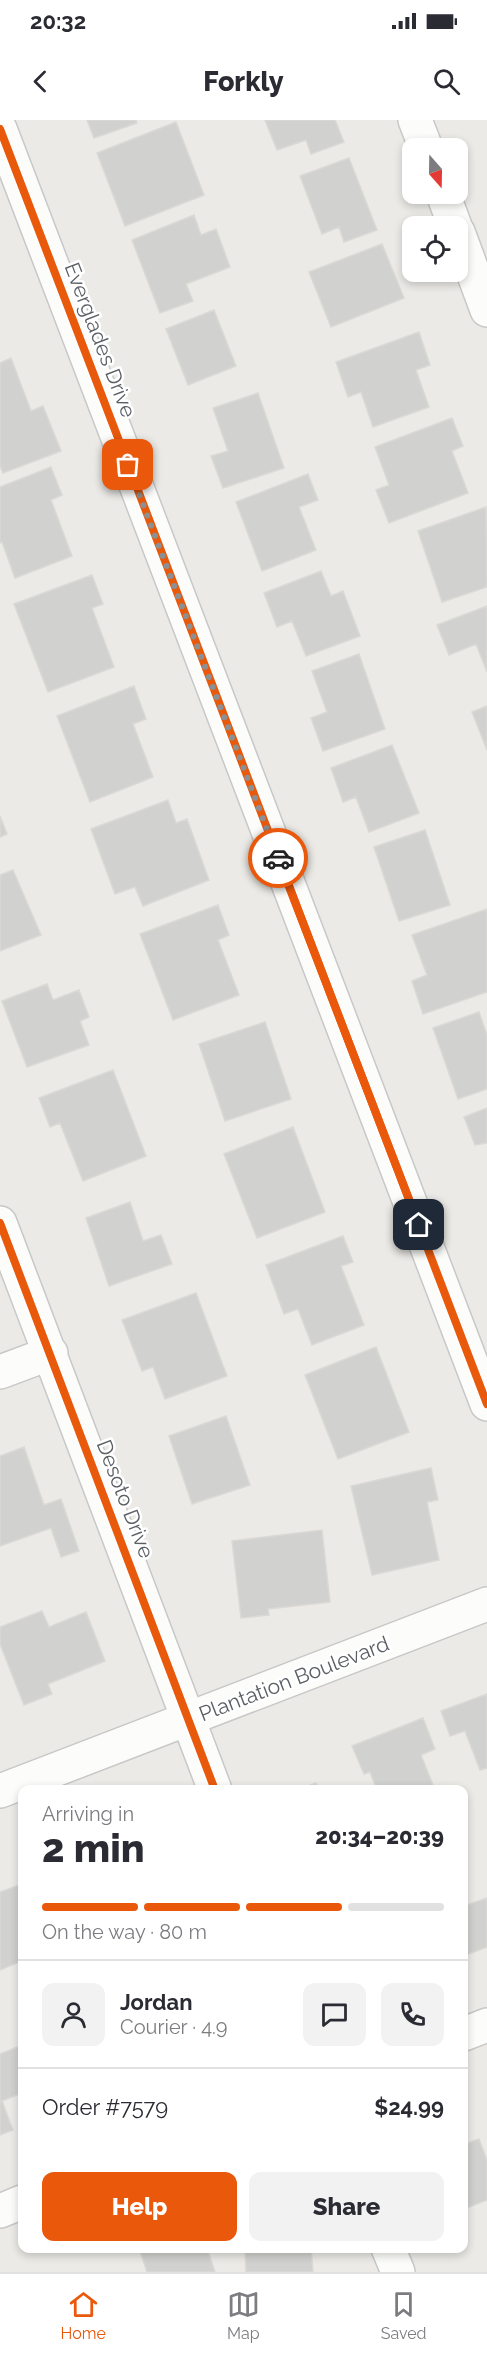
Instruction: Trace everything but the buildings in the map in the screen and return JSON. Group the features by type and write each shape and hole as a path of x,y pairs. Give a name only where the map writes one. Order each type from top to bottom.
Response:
{"street":[{"path":"415,120 422,138"},
{"name":"Everglades Drive","path":"0,129 487,1404"},
{"path":"468,259 487,310"},
{"name":"Desoto Drive","path":"0,1223 213,1785"},
{"path":"0,1372 51,1353"},
{"name":"Plantation Boulevard","path":"0,1791 487,1604"},
{"path":"468,2032 487,2025"},
{"path":"0,2211 18,2204"},
{"path":"390,2253 398,2272"}],"cycle path":[{"path":"0,129 487,1404"},
{"path":"0,1223 213,1785"}],"way so far":[{"path":"128,465 278,858"}],"route":[{"path":"278,858 419,1225"}]}
